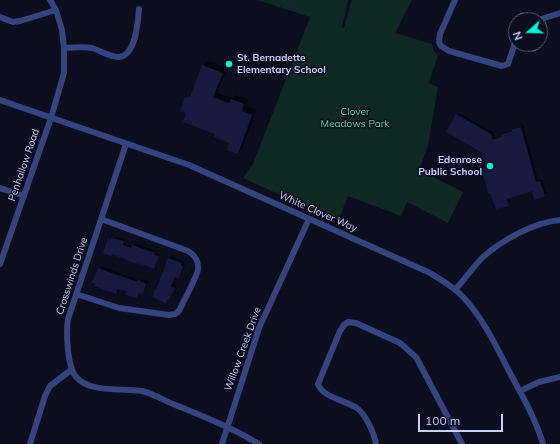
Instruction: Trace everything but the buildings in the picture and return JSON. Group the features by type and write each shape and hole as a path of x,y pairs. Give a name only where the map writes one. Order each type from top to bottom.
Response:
{"street":[{"name":"Penhallow Road","path":"0,264 51,118 64,73 62,30 56,10 50,0"},
{"path":"454,0 440,34 439,42 441,46 449,50 502,66 508,64 512,52"},
{"path":"64,48 87,47 120,57 127,54 131,50 138,27 139,9"},
{"path":"0,17 13,22 56,10"},
{"path":"548,17 560,13"},
{"name":"White Clover Way","path":"0,100 203,171 428,272 456,290 478,316 520,392 536,424 543,444"},
{"name":"Crosswinds Drive","path":"71,370 67,330 68,319 126,144"},
{"path":"0,188 24,196"},
{"path":"76,294 119,308 169,315 175,314 180,311 198,269 197,259 188,251 101,219"},
{"name":"Willow Creek Drive","path":"222,444 259,328 309,219"},
{"path":"456,290 483,257 493,249 532,227 560,220"},
{"path":"376,444 370,428 358,409 325,393 318,384 340,331 348,322 400,342 416,357 462,444"},
{"path":"30,444 47,391 54,383 71,370 77,379 87,384 98,388 143,391 227,427 259,444"},
{"path":"520,392 539,382 560,377"}],"green space":[{"name":"Clover Meadows Park","path":"257,0 348,0 342,27 344,28 352,0 412,0 395,33 432,44 434,51 438,55 429,83 438,87 428,146 419,170 463,192 448,223 407,202 401,216 348,196 338,221 243,178 253,164 310,17"}],"waterway":[{"path":"282,0 302,11"}],"place":[{"name":"St. Bernadette Elementary School","path":"229,64"},
{"name":"Edenrose Public School","path":"490,166"}]}
